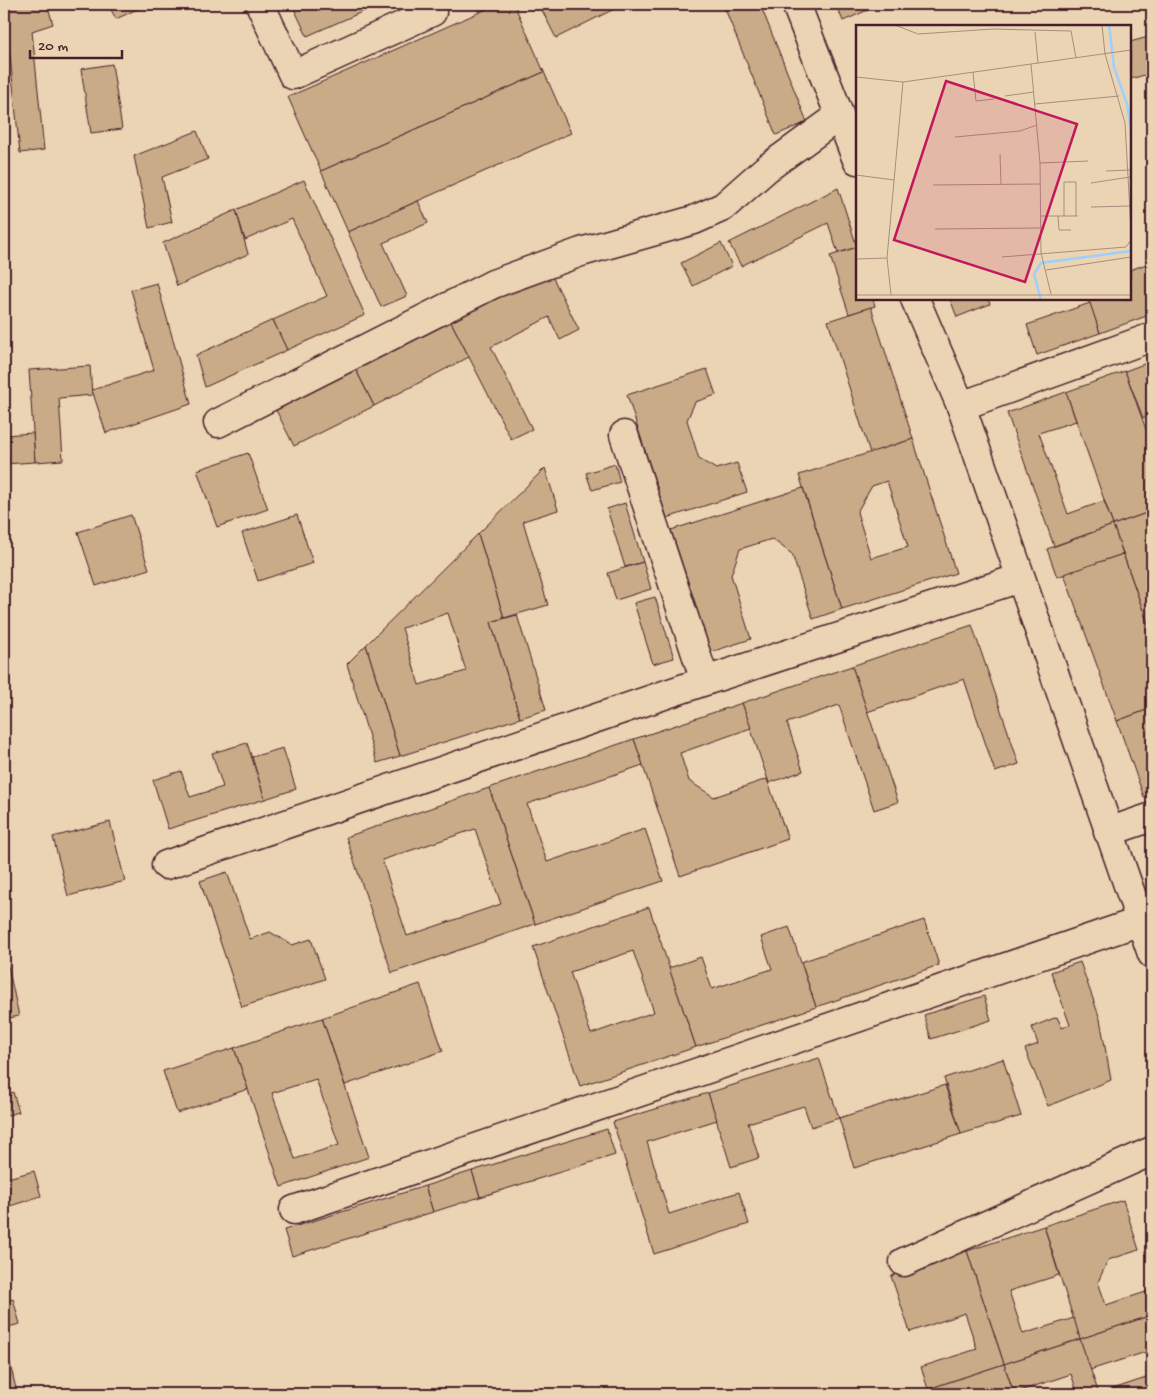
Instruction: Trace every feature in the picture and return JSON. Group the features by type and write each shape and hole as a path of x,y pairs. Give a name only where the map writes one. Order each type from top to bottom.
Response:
{"street":[{"path":"260,4 293,75 432,12"},
{"path":"796,4 856,158"},
{"path":"218,423 493,284 581,252 694,220 723,207 766,169 839,116"},
{"path":"916,300 960,406 1152,954"},
{"path":"960,406 1152,337"},
{"path":"624,435 705,681"},
{"path":"166,865 705,681 1020,578"},
{"path":"1108,832 1152,817"},
{"path":"294,1210 1141,921"},
{"path":"904,1262 1152,1151"}],"building":[{"path":"19,4 47,4 53,24 32,31 44,150 20,153 5,8"},
{"path":"108,4 148,4 116,19"},
{"path":"292,4 380,4 307,36"},
{"path":"476,4 498,4 480,12"},
{"path":"498,4 514,4 544,72 321,171 288,97"},
{"path":"539,4 614,4 616,8 556,38"},
{"path":"723,4 760,4 807,122 776,135"},
{"path":"836,4 868,4 870,9 843,21"},
{"path":"1152,36 1152,73 1131,79 1131,42"},
{"path":"112,64 122,129 91,133 81,69"},
{"path":"544,72 571,133 348,232 321,171"},
{"path":"197,131 208,159 162,177 172,222 149,228 134,156"},
{"path":"304,180 365,315 287,350 273,320 327,296 292,219 245,240 236,210"},
{"path":"838,188 856,247 838,253 828,223 741,266 729,243"},
{"path":"418,201 428,223 383,243 407,296 381,307 348,232"},
{"path":"236,210 248,254 177,286 163,243"},
{"path":"721,243 732,266 693,286 681,263"},
{"path":"856,247 856,300 873,300 875,306 849,314 830,256"},
{"path":"1152,262 1152,314 1100,333 1088,300 1131,300 1131,270"},
{"path":"550,272 579,330 560,340 549,317 491,347 532,429 511,439 451,322"},
{"path":"157,283 191,404 106,433 92,390 154,370 131,290"},
{"path":"950,300 988,300 990,304 957,317"},
{"path":"1090,303 1100,333 1037,355 1027,325"},
{"path":"871,307 913,439 870,453 828,321"},
{"path":"273,320 287,350 205,387 196,355"},
{"path":"451,322 469,357 374,406 356,370"},
{"path":"1152,361 1152,415 1143,418 1125,371"},
{"path":"90,366 92,395 59,398 63,460 35,462 29,370"},
{"path":"707,369 716,395 695,402 687,420 699,459 716,469 737,463 747,492 667,518 627,395"},
{"path":"356,370 374,406 294,446 276,410"},
{"path":"1125,371 1152,446 1152,511 1113,525 1066,392"},
{"path":"1066,392 1076,421 1039,433 1068,514 1104,501 1113,525 1054,546 1007,413"},
{"path":"33,433 35,462 4,464 4,435"},
{"path":"913,439 956,573 842,609 799,475","holes":["887,481 908,547 871,558 857,512 872,486"]},
{"path":"248,453 268,509 217,527 197,470"},
{"path":"615,464 620,482 592,490 586,473"},
{"path":"545,468 558,510 523,521 548,605 504,618 478,534"},
{"path":"803,488 842,609 813,619 792,554 772,539 740,549 731,575 751,639 711,652 671,530"},
{"path":"625,503 643,562 625,567 607,509"},
{"path":"1152,511 1152,636 1113,525"},
{"path":"131,515 149,569 96,586 78,532"},
{"path":"297,515 313,563 258,581 242,533"},
{"path":"1113,525 1123,554 1057,577 1047,549"},
{"path":"478,534 504,618 491,622 520,718 400,756 366,645","holes":["448,613 466,671 419,685 402,628"]},
{"path":"1123,554 1152,636 1152,708 1117,721 1064,574"},
{"path":"643,562 651,589 616,600 608,573"},
{"path":"655,597 674,658 653,664 634,603"},
{"path":"517,615 546,710 520,718 491,622"},
{"path":"972,625 1019,764 995,772 964,679 867,712 852,666"},
{"path":"366,645 400,756 377,763 347,664"},
{"path":"852,666 898,802 874,810 839,705 787,723 803,771 769,783 742,703"},
{"path":"742,703 751,728 680,753 689,781 714,797 767,779 788,839 680,876 634,739"},
{"path":"1152,708 1152,794 1144,797 1117,721"},
{"path":"634,739 643,765 527,804 547,862 645,829 663,881 535,924 489,788"},
{"path":"247,743 265,799 168,829 153,780 181,771 190,797 223,787 212,753"},
{"path":"283,748 296,789 265,799 252,757"},
{"path":"489,788 535,924 392,973 346,837","holes":["475,829 501,904 407,936 382,860"]},
{"path":"110,822 125,881 68,896 53,837"},
{"path":"227,872 250,939 270,932 292,945 311,939 325,979 242,1007 200,881"},
{"path":"649,907 696,1047 580,1086 533,947","holes":["633,951 654,1012 591,1034 570,972"]},
{"path":"924,920 939,965 816,1007 801,962"},
{"path":"789,927 816,1007 696,1047 669,968 701,957 712,989 772,969 761,937"},
{"path":"4,948 19,1016 4,1019"},
{"path":"1080,962 1100,1019 1111,1080 1048,1106 1025,1049 1038,1044 1032,1027 1057,1017 1062,1028 1070,1025 1051,972"},
{"path":"420,984 443,1051 345,1085 322,1018"},
{"path":"984,996 991,1020 931,1039 924,1015"},
{"path":"322,1018 369,1157 281,1187 234,1048","holes":["316,1079 339,1145 295,1159 272,1093"]},
{"path":"234,1048 248,1089 177,1113 163,1071"},
{"path":"819,1058 839,1118 811,1127 804,1106 748,1123 759,1158 731,1167 708,1093"},
{"path":"1003,1059 1021,1116 961,1134 944,1078"},
{"path":"945,1085 961,1134 854,1168 839,1118"},
{"path":"13,1092 19,1112 4,1116 4,1095"},
{"path":"708,1093 717,1120 647,1142 669,1214 739,1192 749,1224 654,1254 613,1122"},
{"path":"607,1129 615,1155 480,1197 472,1171"},
{"path":"34,1171 41,1196 4,1208 4,1179"},
{"path":"472,1171 480,1197 433,1212 425,1186"},
{"path":"425,1186 433,1212 292,1256 284,1230"},
{"path":"1123,1200 1139,1250 1108,1260 1098,1282 1106,1305 1152,1290 1152,1315 1080,1339 1044,1226"},
{"path":"1044,1226 1059,1275 1009,1291 1023,1334 1074,1318 1080,1339 1004,1364 967,1251"},
{"path":"967,1251 1004,1364 928,1389 921,1367 977,1349 965,1313 910,1332 891,1276"},
{"path":"13,1299 20,1324 4,1328 4,1302"},
{"path":"1152,1315 1152,1350 1090,1370 1080,1339"},
{"path":"4,1338 17,1393 13,1394 4,1394"},
{"path":"1080,1339 1099,1394 1078,1394 1071,1374 1014,1393 1004,1364"},
{"path":"1004,1364 1014,1394 930,1394 928,1389"},
{"path":"1152,1376 1152,1394 1098,1394"}]}
